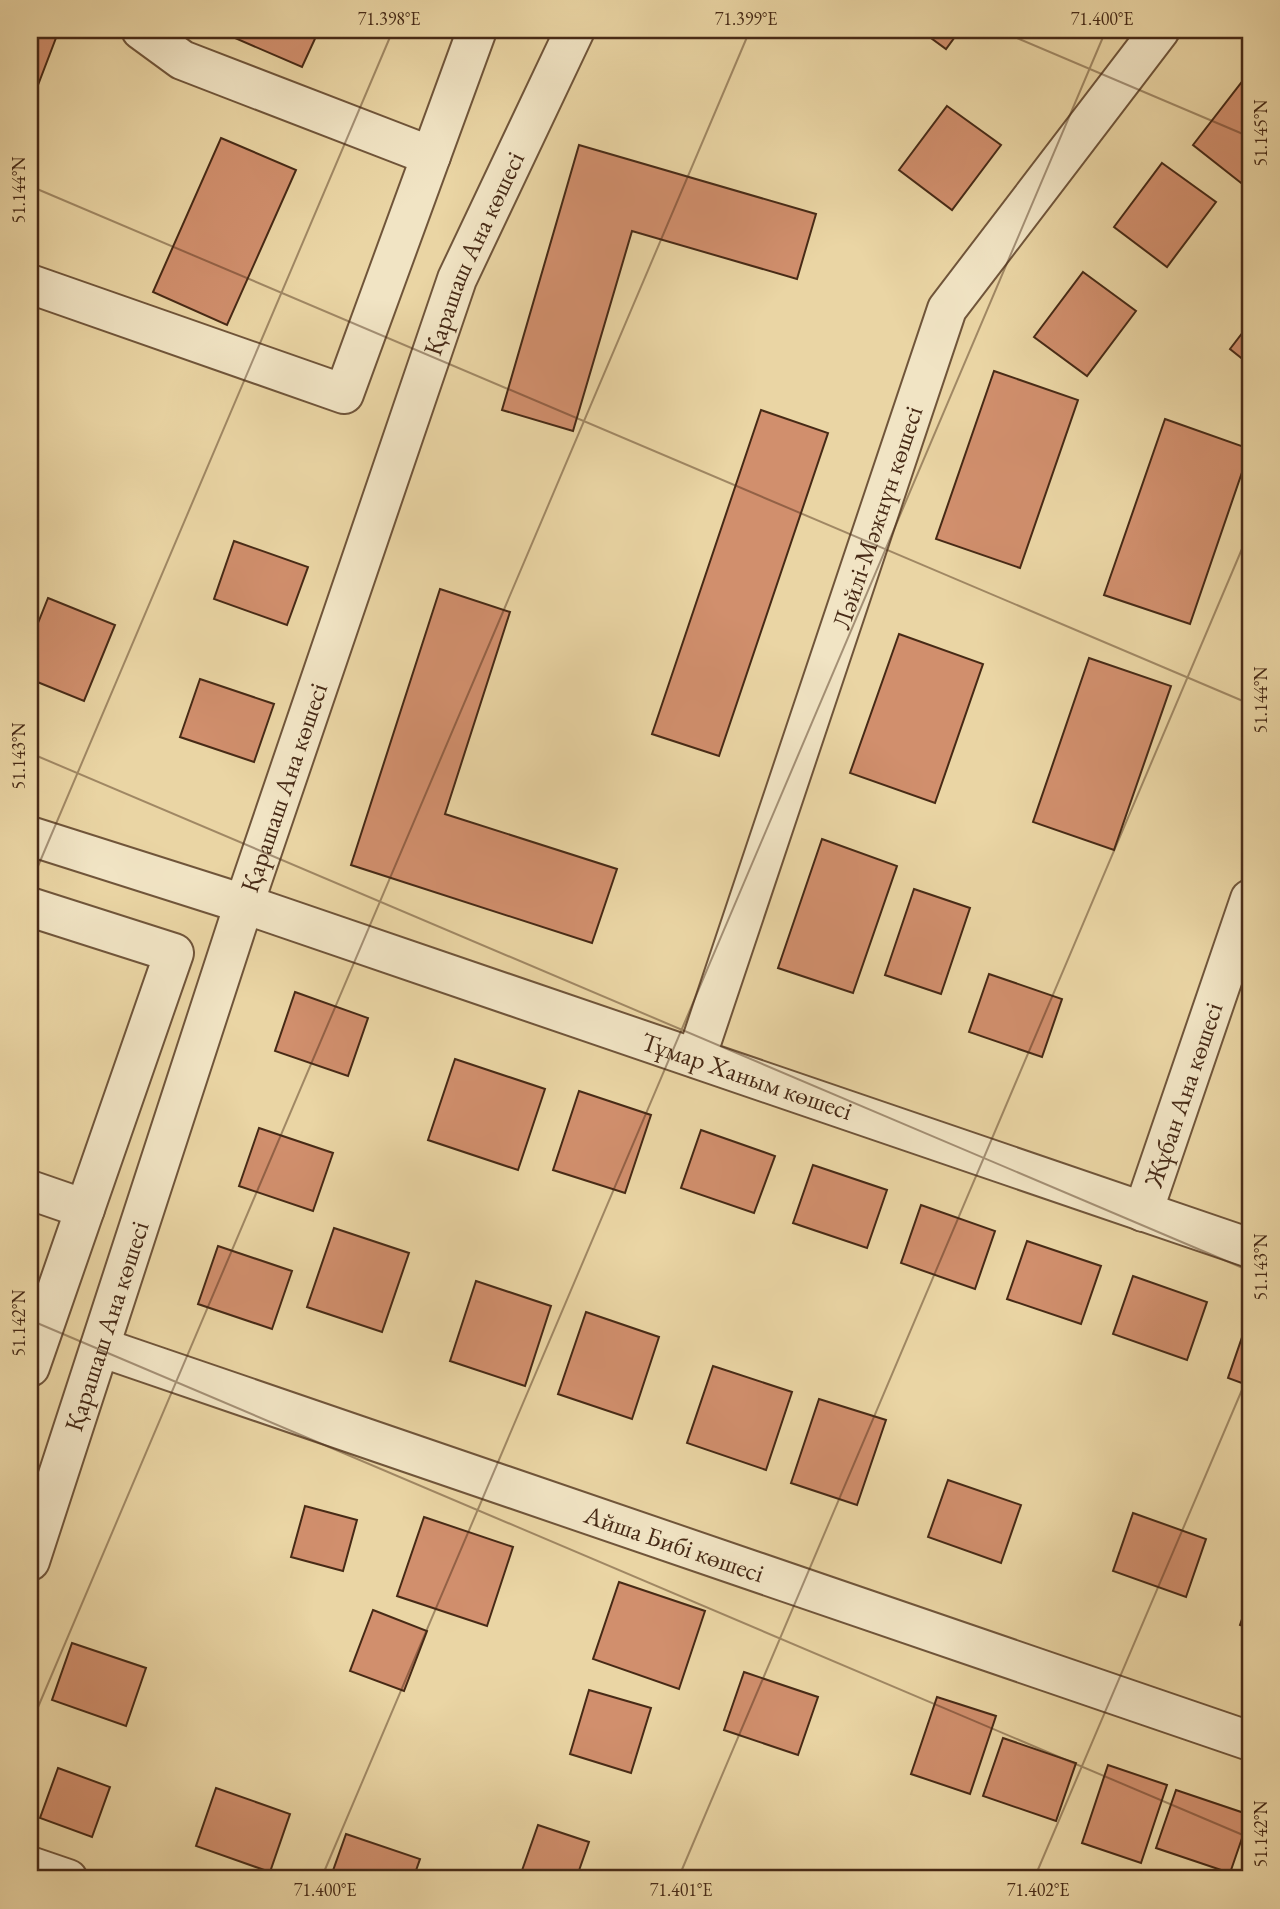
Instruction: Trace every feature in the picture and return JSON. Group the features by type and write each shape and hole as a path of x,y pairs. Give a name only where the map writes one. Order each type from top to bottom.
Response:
{"street":[{"path":"141,30 183,60 431,156"},
{"path":"30,284 344,394 477,30"},
{"name":"Қарашаш Ана көшесі","path":"30,1561 244,904 457,279 575,30"},
{"name":"Ләйлі-Мәжнүн көшесі","path":"696,1058 947,309 1160,30"},
{"name":"Тұмар Ханым көшесі","path":"30,836 244,904 1250,1248"},
{"name":"Жұбан Ана көшесі","path":"1143,1212 1250,899"},
{"path":"30,906 174,953 30,1367"},
{"path":"30,1190 85,1209"},
{"name":"Айша Бибі көшесі","path":"100,1347 1250,1741"},
{"path":"30,1866 68,1879"}],"building":[{"path":"30,30 59,30 30,106"},
{"path":"230,30 319,30 302,67 228,35"},
{"path":"920,30 960,30 946,49"},
{"path":"1241,83 1250,90 1250,190 1193,145"},
{"path":"947,106 1001,145 952,210 899,170"},
{"path":"221,138 296,170 227,325 153,292"},
{"path":"579,145 816,214 797,279 632,231 573,431 502,410"},
{"path":"1162,163 1216,202 1167,267 1114,227"},
{"path":"1083,272 1136,311 1087,376 1034,337"},
{"path":"1250,323 1250,365 1230,349"},
{"path":"994,371 1078,400 1020,568 936,539"},
{"path":"761,410 828,433 719,756 652,734"},
{"path":"1165,419 1250,449 1190,624 1104,595"},
{"path":"234,541 308,567 287,625 214,599"},
{"path":"440,589 510,612 445,814 617,869 592,943 351,865"},
{"path":"48,598 115,625 84,701 30,679 30,643"},
{"path":"899,634 983,664 935,803 850,773"},
{"path":"1089,658 1171,686 1114,850 1033,822"},
{"path":"200,679 274,704 254,762 180,737"},
{"path":"822,839 897,866 853,993 778,968"},
{"path":"914,889 970,908 941,994 885,975"},
{"path":"989,974 1062,999 1042,1057 969,1032"},
{"path":"295,992 368,1018 348,1076 275,1051"},
{"path":"455,1059 545,1089 518,1170 428,1140"},
{"path":"579,1091 651,1115 625,1193 553,1170"},
{"path":"259,1128 333,1153 313,1211 239,1186"},
{"path":"701,1130 775,1156 754,1213 681,1188"},
{"path":"813,1165 887,1190 867,1248 793,1223"},
{"path":"921,1205 995,1231 975,1289 901,1263"},
{"path":"334,1228 409,1253 382,1332 307,1307"},
{"path":"1027,1241 1101,1266 1081,1324 1007,1299"},
{"path":"218,1246 292,1271 272,1329 198,1304"},
{"path":"1133,1276 1207,1302 1187,1360 1113,1334"},
{"path":"476,1281 551,1306 525,1386 450,1361"},
{"path":"586,1312 659,1337 632,1419 558,1394"},
{"path":"1248,1320 1250,1321 1250,1386 1228,1378"},
{"path":"713,1366 792,1392 766,1470 687,1443"},
{"path":"819,1399 886,1420 857,1505 791,1483"},
{"path":"948,1480 1021,1505 1001,1563 928,1537"},
{"path":"305,1506 357,1520 343,1571 291,1557"},
{"path":"1133,1513 1206,1539 1186,1597 1113,1571"},
{"path":"424,1517 513,1547 487,1626 397,1596"},
{"path":"619,1582 705,1611 679,1689 593,1659"},
{"path":"1250,1596 1250,1629 1240,1625"},
{"path":"373,1610 427,1631 404,1691 350,1671"},
{"path":"72,1643 146,1668 126,1726 52,1700"},
{"path":"744,1672 818,1697 798,1755 724,1730"},
{"path":"589,1690 651,1708 631,1773 570,1754"},
{"path":"937,1697 996,1716 970,1794 911,1774"},
{"path":"1003,1738 1076,1763 1056,1821 983,1796"},
{"path":"1108,1765 1167,1785 1141,1863 1082,1843"},
{"path":"58,1768 110,1787 92,1837 40,1818"},
{"path":"216,1788 290,1814 270,1872 196,1846"},
{"path":"1176,1790 1250,1815 1230,1873 1156,1848"},
{"path":"538,1825 589,1842 576,1879 519,1879"},
{"path":"346,1834 420,1859 413,1879 330,1879"}]}
